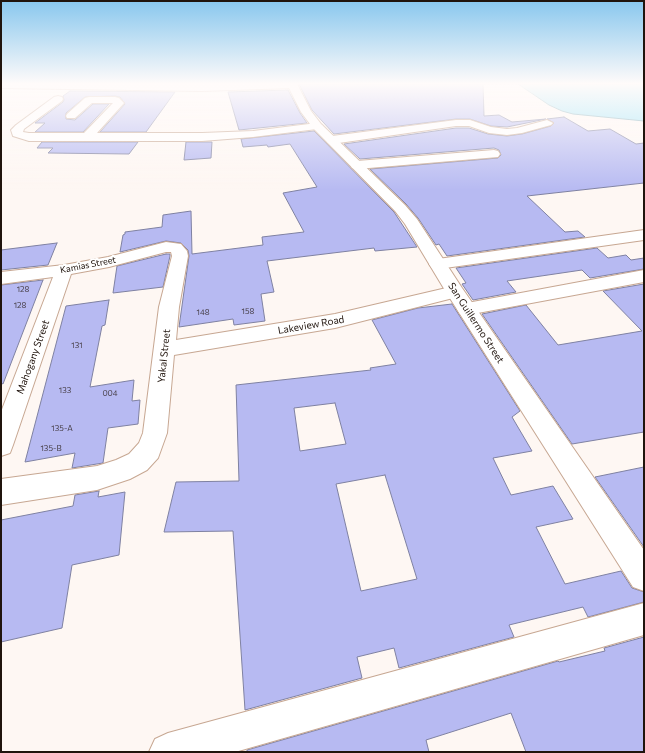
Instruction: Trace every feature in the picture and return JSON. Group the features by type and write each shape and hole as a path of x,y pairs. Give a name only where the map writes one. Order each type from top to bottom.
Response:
{"street":[{"path":"33,119 20,126 17,130 17,134 29,137 229,136 317,126"},
{"path":"87,137 104,119"},
{"name":"San Guillermo Street","path":"312,119 412,222 455,292 644,576"},
{"path":"332,140 456,123 470,123 490,130 507,132 518,131 547,123"},
{"path":"357,165 494,154"},
{"path":"438,264 644,235"},
{"name":"Kamias Street","path":"1,278 64,270 109,262 156,248 174,247"},
{"name":"Yakal Street","path":"1,492 97,478 121,471 138,462 149,450 156,433 169,307 180,256 179,251 174,247"},
{"name":"Mahogany Street","path":"1,445 64,270"},
{"path":"467,309 644,276"},
{"name":"Lakeview Road","path":"164,349 335,321 455,292"},
{"path":"168,752 644,619"}],"water":[{"path":"625,119 644,119 644,121"}],"building":[{"path":"40,119 95,119 83,132 35,132 45,123 35,123"},
{"path":"111,119 155,119 146,132 100,132"},
{"path":"236,119 304,119 307,123 239,130"},
{"path":"320,119 455,119 334,134"},
{"path":"470,119 507,119 512,122 545,119 507,127 491,126"},
{"path":"547,119 568,119 588,131 610,129 636,144 644,143 644,183 527,196 565,232 578,231 585,237 447,256 439,244 436,245 418,218 406,204 370,169 498,158 501,155 499,150 494,148 360,159 344,144 456,128 469,128 488,134 507,136 522,134 551,126 554,123"},
{"path":"314,131 394,212 417,247 375,251 374,248 267,261 274,292 261,294 265,321 234,325 233,319 179,327 189,256 188,250 181,243 166,241 120,252 123,235 125,232 162,227 163,215 191,211 192,254 263,245 262,237 304,232 283,193 317,187 290,144 268,147 267,145 243,147 241,139"},
{"path":"42,142 138,142 129,154 48,153 53,148 37,148"},
{"path":"186,142 212,142 211,158 184,160"},
{"path":"57,243 48,265 1,270 1,250"},
{"path":"597,248 608,258 626,255 631,260 644,258 644,269 590,278 582,270 507,281 516,292 473,300 462,284 466,283 456,268"},
{"path":"170,254 170,256 163,287 113,293 117,266"},
{"path":"43,280 3,384 1,383 1,285"},
{"path":"644,284 644,432 572,444 482,314 526,305 558,345 642,331 603,291"},
{"path":"109,300 105,325 102,326 90,387 134,380 132,401 140,400 138,424 108,428 103,463 72,468 75,453 25,462 66,306"},
{"path":"452,304 520,411 512,417 532,451 493,458 511,495 553,486 573,519 536,527 565,584 621,571 632,588 644,592 644,602 588,617 583,607 509,625 514,637 399,668 394,648 357,657 362,678 245,710 233,531 164,532 176,482 239,481 236,385 371,370 370,368 396,364 372,320 418,308","holes":["335,403 346,444 300,451 294,408","385,475 417,579 361,591 336,484"]},
{"path":"644,467 644,547 595,477"},
{"path":"99,491 98,497 125,492 119,555 72,565 62,628 1,642 1,520 73,506 75,495"},
{"path":"644,637 644,752 526,752 511,713 426,740 429,752 247,752 247,750 558,661 605,651 604,648"}]}
